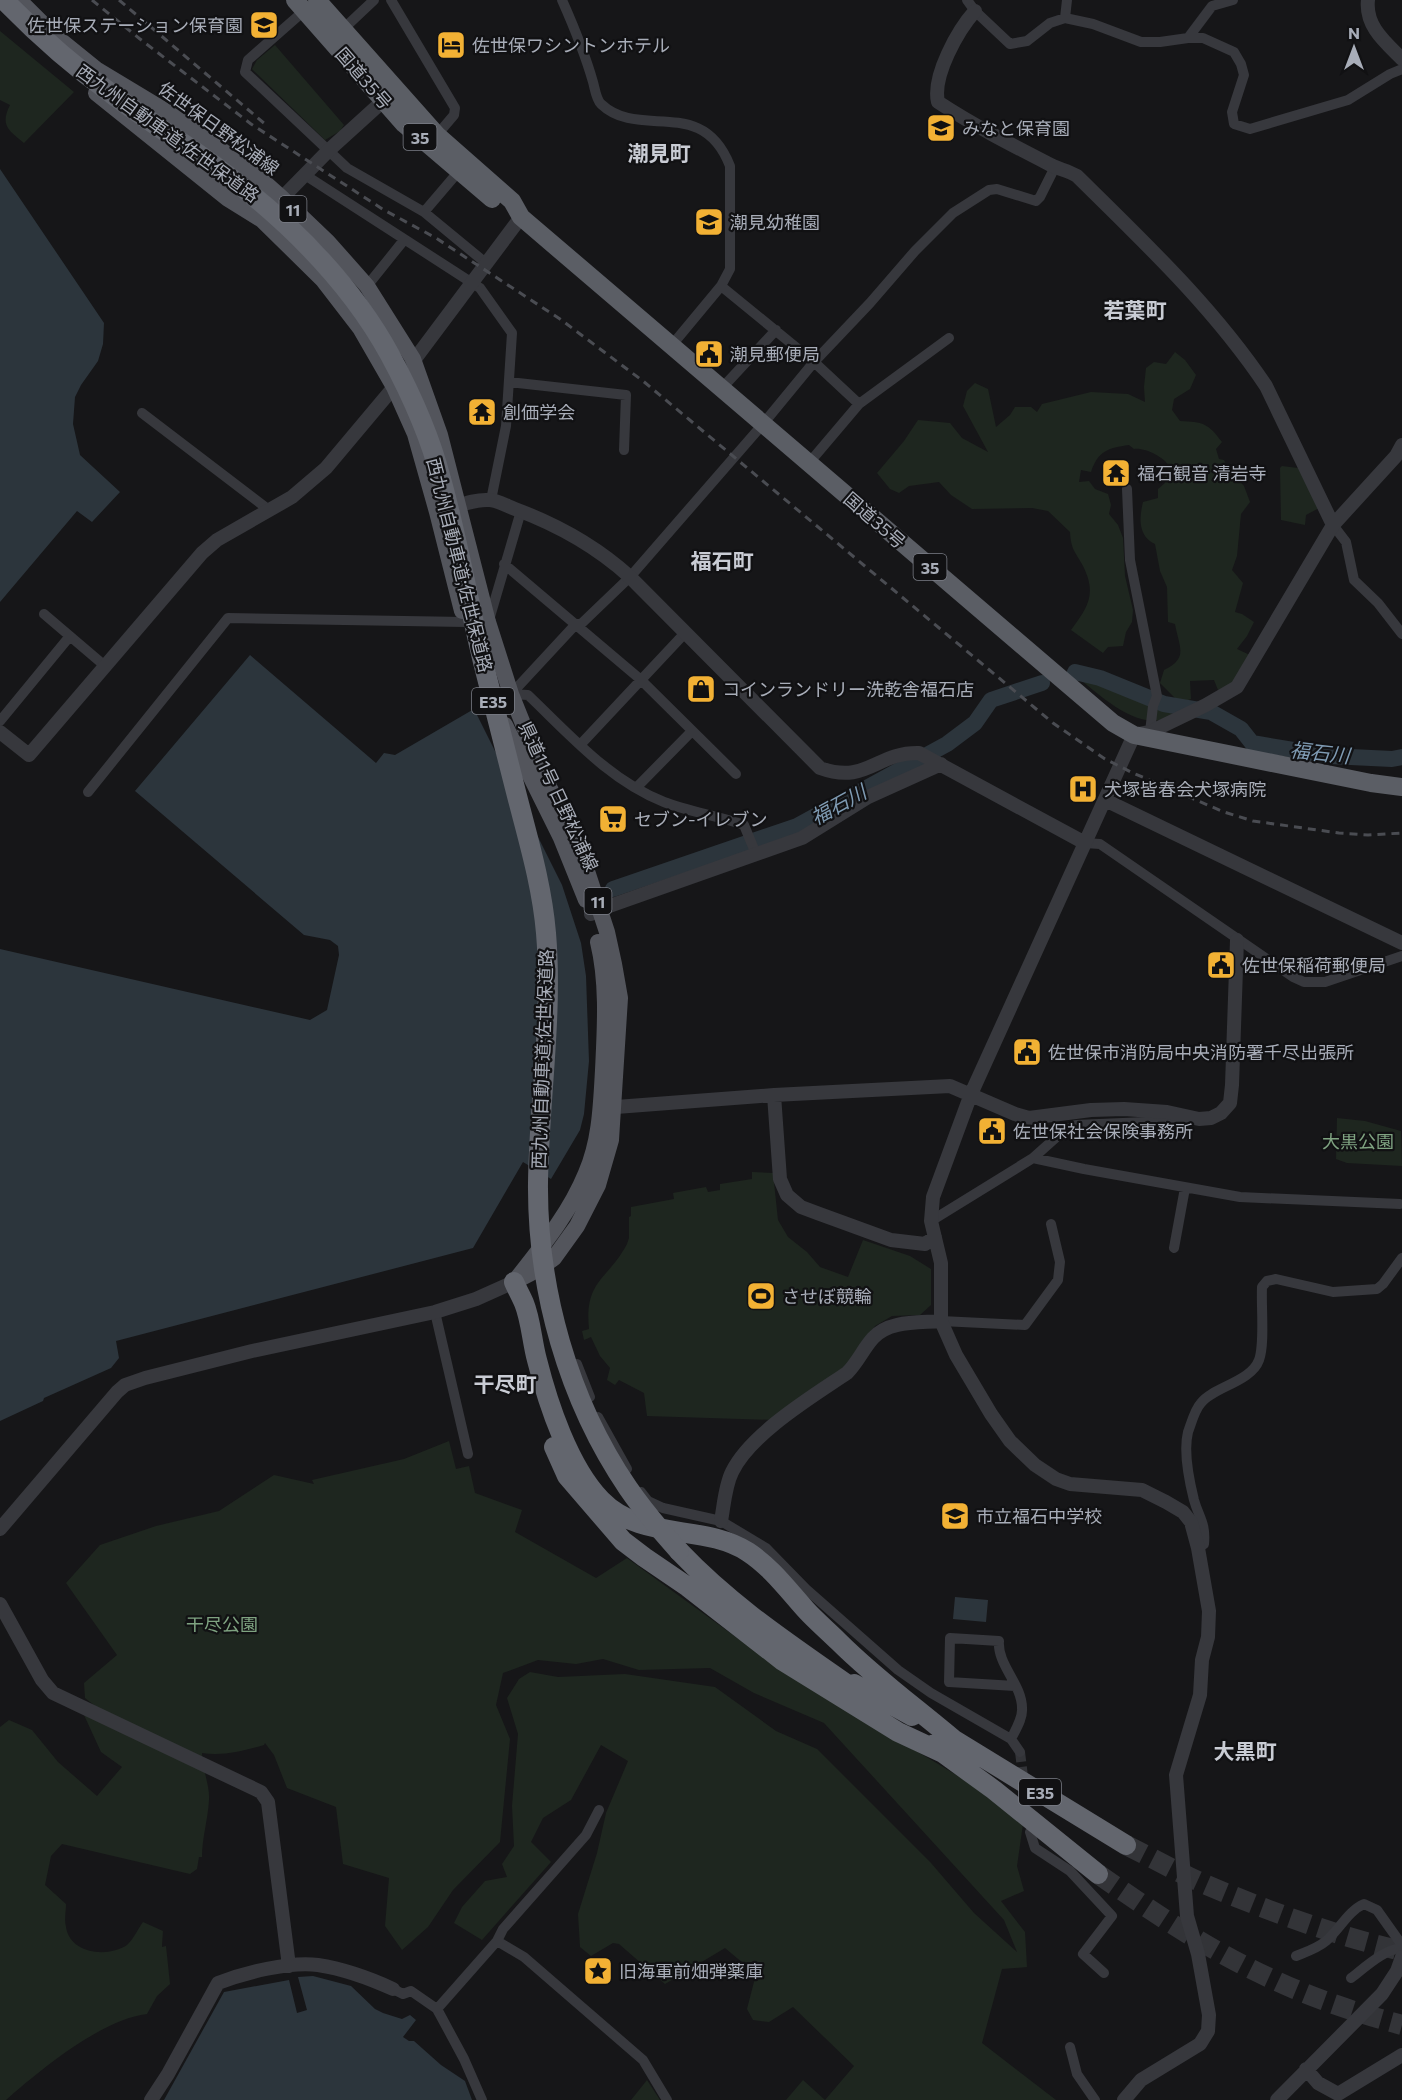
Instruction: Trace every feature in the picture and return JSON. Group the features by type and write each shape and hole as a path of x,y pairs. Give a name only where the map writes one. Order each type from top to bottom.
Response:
{"highway":[{"name":"西九州自動車道;佐世保道路","path":"4,0 73,64 269,208 312,249 336,276 365,315 388,350 411,395 441,478 482,657 540,886 546,932 548,982 538,1186 543,1267 567,1363 582,1402 609,1456 644,1510 679,1551 717,1590 767,1630 948,1746 1126,1845"},
{"name":"国道35号","path":"306,3 437,135 512,201 521,216 1113,723 1142,733 1371,783 1402,786"},
{"name":"国道35号","path":"337,35 383,101 404,123 505,211 521,216"},
{"path":"514,1282 525,1304 537,1359 569,1451 600,1500 626,1520 648,1527 712,1538 748,1552 777,1576 808,1612 948,1746"},
{"path":"514,1282 515,1308 546,1431 567,1476 623,1541 783,1661 898,1732 948,1746"},
{"name":"西九州自動車道;佐世保道路","path":"948,1746 994,1790 1098,1874"}],"main road":[{"name":"佐世保日野松浦線","path":"19,0 54,35 96,69 174,116 255,174 328,242 368,286 413,359 440,435 459,506"},
{"name":"県道11号 日野松浦線","path":"0,8 36,43 147,135 228,199 262,220 323,280 360,328 394,387 415,434 438,512 465,622 495,704 596,912"},
{"name":"県道11号 日野松浦線","path":"459,506 488,622 511,694 542,771 586,868 596,912 602,960 604,1042 611,1140 598,1185 577,1226 554,1258 514,1282"},
{"name":"県道11号 日野松浦線","path":"514,1282 575,1198 594,1152 608,1108"}],"street":[{"path":"337,35 374,0"},
{"path":"391,0 455,108 453,115 437,135"},
{"path":"562,0 585,56 599,102 610,111 624,116 693,125 724,150 730,166 730,269 721,286 672,345"},
{"path":"1065,18 1067,0"},
{"path":"1188,38 1212,6 1233,0"},
{"path":"1368,0 1366,12 1370,22 1379,36 1402,59"},
{"path":"306,3 248,60 245,72 347,168 424,212 487,264"},
{"path":"1402,69 1348,100 1250,129 1234,124 1232,112 1244,75 1241,64 1234,52 1203,38 1141,42 1093,24 1065,18 1050,23 1027,41 1010,44 971,5 965,22 947,56 936,91 938,102 988,132 1077,176 1173,270 1252,365 1266,386 1333,525 1346,542 1354,580 1378,603 1402,634"},
{"path":"282,198 329,150 383,101"},
{"path":"495,704 511,694 576,624 581,624 630,577 814,362 915,251 953,213 989,190 996,189 1036,201 1055,167"},
{"path":"424,212 459,171"},
{"path":"305,175 480,288 512,333 506,426 491,500"},
{"path":"0,732 29,755 202,554 217,540 292,497 326,468 394,387 521,216"},
{"path":"368,286 404,240"},
{"path":"721,286 814,362 859,404"},
{"path":"723,387 776,330"},
{"path":"809,463 859,404 880,391 949,338"},
{"path":"509,382 626,394 624,450"},
{"path":"142,413 269,510"},
{"path":"1142,733 1206,705 1237,687 1333,525 1400,453"},
{"path":"1124,2100 1141,2080 1200,2044 1208,2031 1208,2005 1198,1954 1187,1916 1176,1774 1200,1695 1202,1660 1208,1637 1209,1611 1198,1548 1191,1522 1183,1512 1166,1502 1142,1490 1070,1484 1056,1479 1035,1465 1010,1440 991,1414 956,1355 941,1321 941,1263 931,1221 933,1197 970,1094 1105,800 1142,733 1155,701 1130,560 1128,489"},
{"path":"438,512 480,500 491,500 553,524 583,540 614,562 630,577 820,768 850,774 893,756 919,753 1085,843 1100,844 1293,977 1315,983 1337,979 1402,956"},
{"path":"488,622 521,511"},
{"path":"504,564 640,679 736,774"},
{"path":"44,614 105,666"},
{"path":"88,792 228,618 465,622"},
{"path":"580,745 685,633"},
{"path":"0,721 70,636"},
{"path":"511,694 528,694 609,771 636,788 665,802 744,825 755,852"},
{"path":"636,788 692,731"},
{"path":"596,912 755,852 802,838 868,797 941,764"},
{"path":"1105,800 1402,943"},
{"path":"931,1221 1033,1158 1061,1133 1076,1125 1164,1122 1211,1118 1221,1113 1230,1103 1232,1085 1237,940"},
{"path":"608,1108 774,1095 950,1086 1029,1118 1091,1110 1124,1109 1167,1112 1199,1119"},
{"path":"774,1095 780,1179 787,1195 801,1207 891,1240 925,1244 935,1237"},
{"path":"1033,1158 1084,1170 1240,1197 1400,1204"},
{"path":"1174,1248 1185,1188"},
{"path":"721,1521 732,1472 744,1453 765,1433 847,1373 859,1361 871,1340 881,1331 896,1325 941,1321 1025,1325 1058,1280 1060,1262 1051,1224"},
{"path":"554,1258 560,1316 573,1356 598,1415 636,1486 648,1501 663,1508 721,1521 766,1548 806,1588 898,1670 931,1694 1011,1739 1020,1752"},
{"path":"1198,1548 1204,1544 1205,1529 1194,1500 1186,1447 1188,1432 1201,1403 1242,1379 1256,1366 1261,1346 1262,1287 1267,1281 1276,1279 1333,1293 1377,1289 1402,1258"},
{"path":"0,1529 125,1385 252,1351 435,1312 476,1299 514,1282"},
{"path":"435,1312 468,1454"},
{"path":"0,1604 42,1680 53,1693 261,1792 268,1802 289,1966"},
{"path":"1011,1739 1023,1709 1015,1686 1001,1654 999,1641 950,1638 949,1682 1015,1686"},
{"path":"437,2009 497,1941 503,1929 586,1835 599,1810"},
{"path":"1030,1832 1035,1848 1070,1871 1112,1916 1083,1954 1104,1973"},
{"path":"1296,1956 1323,1943 1355,1908 1364,1904 1377,1910 1402,1947 1380,1957 1351,1978"},
{"path":"497,1941 524,1957 643,2060 667,2100"},
{"path":"1277,2100 1382,1994 1397,1971 1402,1957"},
{"path":"151,2100 168,2074 218,1983 231,1978 289,1966 316,1965 374,1980 403,1994 411,1991 437,2009 464,2059 482,2100"},
{"path":"1070,2047 1077,2074 1095,2100"},
{"path":"1306,2069 1323,2086 1338,2094 1402,2055"}],"green space":[{"path":"0,31 74,92 24,143 7,127 6,118 10,105 0,100"},
{"path":"275,45 344,125 340,131 325,140 252,69 257,60"},
{"path":"1175,352 1185,360 1196,375 1190,389 1174,399 1172,410 1180,421 1194,422 1209,427 1217,436 1222,442 1216,449 1219,459 1224,460 1229,470 1244,486 1250,502 1241,514 1237,556 1232,570 1243,583 1235,612 1254,622 1237,649 1250,655 1235,684 1218,690 1214,680 1190,681 1191,699 1180,703 1160,683 1164,670 1172,666 1180,656 1180,645 1175,624 1168,622 1167,587 1160,571 1155,544 1145,536 1141,526 1143,502 1158,498 1158,489 1165,483 1165,473 1169,466 1163,459 1129,445 1105,452 1097,459 1091,472 1081,470 1079,482 1089,481 1095,489 1108,494 1111,505 1109,514 1118,525 1123,538 1125,576 1133,610 1132,622 1126,632 1123,646 1108,647 1103,653 1071,630 1089,600 1089,585 1083,566 1072,547 1070,532 1048,511 1032,508 972,509 951,495 939,482 909,486 899,493 890,489 877,473 918,420 950,423 962,438 988,452 963,406 967,391 975,383 988,389 996,427 1010,415 1015,407 1031,407 1037,412 1042,404 1091,392 1128,394 1145,402 1146,368 1154,362 1166,364"},
{"path":"1282,466 1298,468 1321,507 1306,515 1305,525 1281,520 1280,468"},
{"path":"1078,673 1174,712 1163,719 1150,721 1136,717 1109,702 1075,675"},
{"name":"大黒公園","path":"1337,1118 1365,1121 1401,1131 1402,1166 1347,1163 1336,1159"},
{"name":"させぼ競輪","path":"752,1172 773,1173 778,1220 788,1237 807,1252 820,1267 848,1277 863,1240 910,1256 931,1269 931,1305 920,1315 892,1316 875,1326 853,1360 842,1372 774,1420 647,1416 644,1393 619,1380 615,1385 607,1380 610,1368 600,1356 591,1337 584,1340 582,1331 589,1329 588,1313 594,1290 627,1244 631,1207 674,1199 673,1193 706,1187 708,1192 720,1190 720,1184 752,1179"},
{"name":"干尽公園","path":"449,1441 456,1469 469,1466 475,1493 522,1510 515,1532 596,1578 627,1558 777,1667 968,1782 1023,1824 1017,1866 1024,1891 1001,1901 1025,1932 1027,1967 1002,1969 982,2043 1056,2100 825,2100 854,2066 793,2007 769,2022 753,2020 747,2009 756,1974 725,1948 665,1984 619,1944 613,1943 591,1956 580,1947 578,1914 597,1853 606,1813 628,1761 601,1745 571,1800 543,1818 531,1842 551,1862 482,1940 454,1923 462,1907 485,1881 507,1877 502,1864 514,1846 512,1806 518,1734 507,1698 519,1679 530,1672 558,1677 625,1674 715,1687 776,1731 817,1749 931,1863 974,1913 1017,1952 1004,1920 824,1723 754,1693 710,1668 639,1670 603,1659 576,1664 538,1660 503,1673 496,1705 510,1739 500,1842 453,1890 428,1927 402,1950 385,1926 389,1878 343,1864 336,1807 287,1788 274,1755 265,1743 233,1752 202,1753 209,1794 208,1807 202,1857 199,1857 197,1869 190,1874 62,1844 51,1856 45,1885 66,1904 65,1921 69,1936 82,1948 100,1952 119,1949 127,1945 143,1922 163,1931 162,1947 166,1946 170,1984 157,1996 147,2014 129,2018 92,2035 54,2061 6,2100 0,2100 0,1727 9,1720 32,1730 58,1762 97,1796 122,1767 101,1752 84,1715 95,1706 85,1698 84,1683 117,1655 66,1583 100,1545 156,1526 219,1511 274,1475 314,1484 312,1480 404,1459"},
{"path":"647,2080 660,2100 631,2100"},
{"path":"803,2080 825,2100 786,2100"}],"shaded area":[{"path":"0,169 104,323 103,344 98,361 75,397 73,424 80,455 120,492 92,522 77,511 0,602"},
{"path":"250,655 376,763 384,753 395,755 474,709 562,885 581,943 586,976 589,1061 584,1114 580,1130 551,1179 523,1162 473,1248 116,1341 119,1358 111,1368 0,1421 0,949 310,1020 327,1010 339,955 338,946 330,940 304,935 135,791"},
{"path":"955,1597 988,1600 986,1622 953,1619"},
{"path":"313,1976 351,1986 375,2009 383,2013 402,2019 410,2015 416,2020 403,2037 414,2041 441,2065 465,2081 472,2100 164,2100 224,1992 289,1980 297,2013 307,2010 298,1977"}],"waterway":[{"name":"福石川","path":"1075,672 1100,678 1164,704 1211,712 1241,729 1252,743 1330,756 1392,759 1402,757"},
{"name":"福石川","path":"613,889 797,826 947,744 975,723 991,700 1042,683"}],"tunnel":[{"path":"1020,1752 1028,1817"},
{"path":"1126,1845 1199,1881 1256,1905 1328,1931 1402,1951"},
{"path":"1098,1874 1183,1931 1249,1968 1320,1999 1402,2025"}],"railway":[{"path":"92,0 251,124 384,210 436,238 560,319 643,381 1053,723 1105,759 1224,812 1253,821 1339,833 1368,835 1402,833"},
{"path":"119,0 265,124"}],"place":[{"name":"佐世保ステーション保育園","path":"264,25"},
{"name":"佐世保ワシントンホテル","path":"451,45"},
{"name":"みなと保育園","path":"941,128"},
{"name":"潮見幼稚園","path":"709,222"},
{"name":"潮見郵便局","path":"709,354"},
{"name":"創価学会","path":"482,412"},
{"name":"福石観音 清岩寺","path":"1116,473"},
{"name":"コインランドリー洗乾舎福石店","path":"701,689"},
{"name":"犬塚皆春会犬塚病院","path":"1083,789"},
{"name":"セブン-イレブン","path":"613,819"},
{"name":"佐世保稲荷郵便局","path":"1221,965"},
{"name":"佐世保市消防局中央消防署千尽出張所","path":"1027,1052"},
{"name":"佐世保社会保険事務所","path":"992,1131"},
{"name":"させぼ競輪","path":"761,1296"},
{"name":"市立福石中学校","path":"955,1516"},
{"name":"旧海軍前畑弾薬庫","path":"598,1971"}],"district":[{"name":"潮見町","path":"659,152"},
{"name":"若葉町","path":"1135,309"},
{"name":"福石町","path":"722,560"},
{"name":"干尽町","path":"505,1383"},
{"name":"大黒町","path":"1245,1750"}]}
